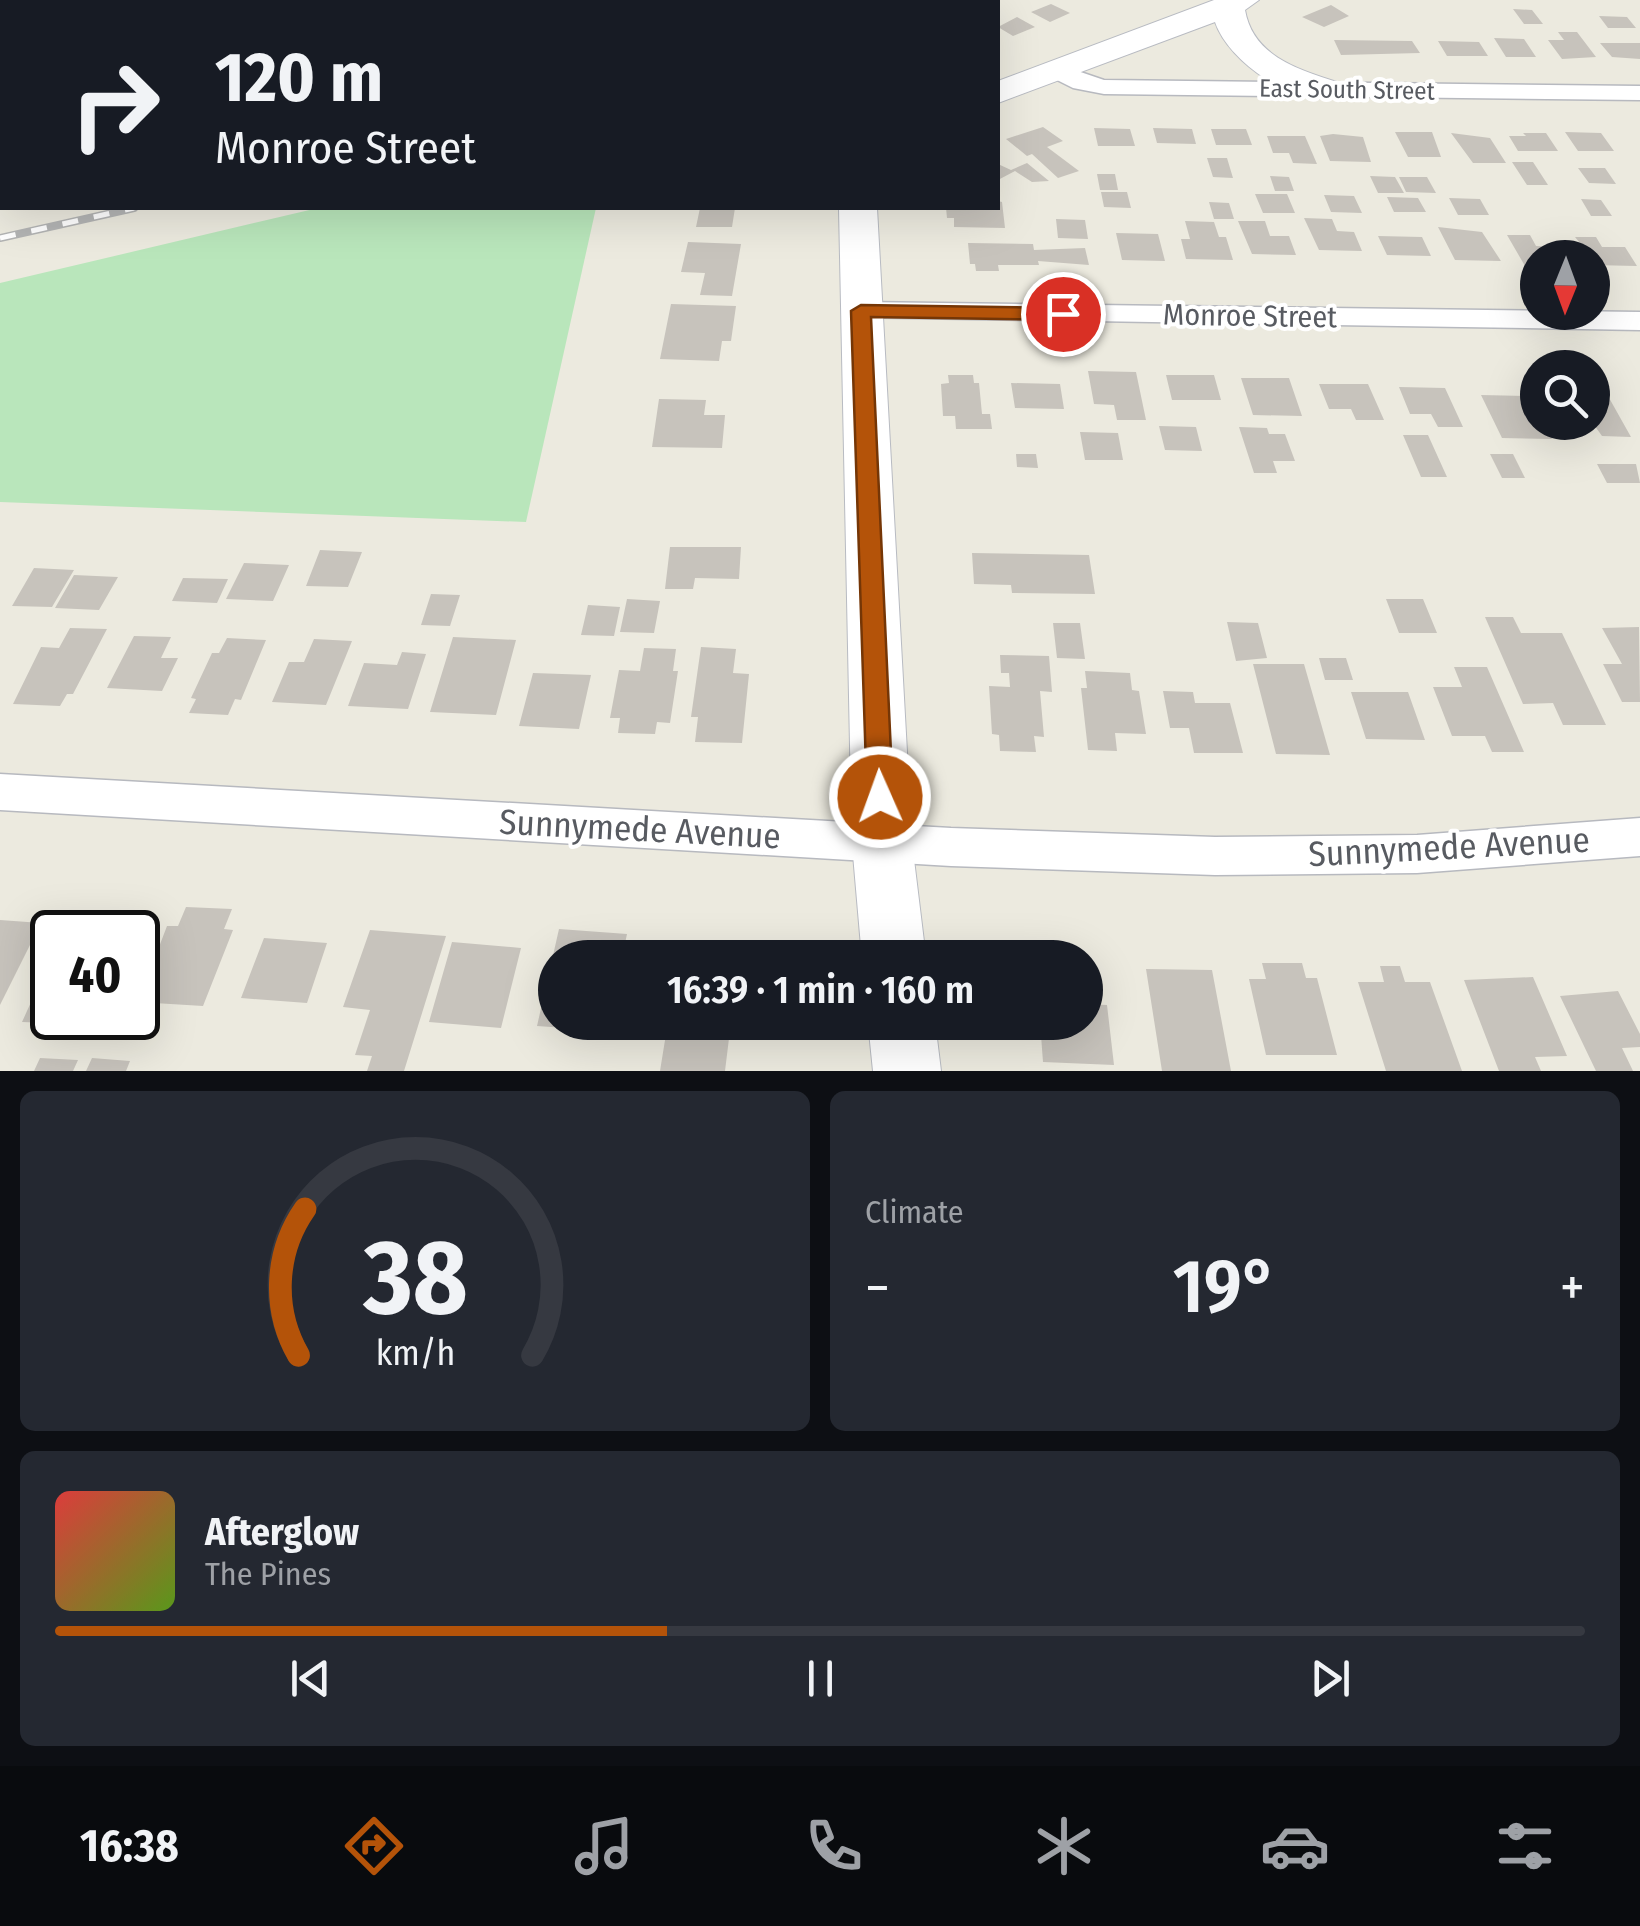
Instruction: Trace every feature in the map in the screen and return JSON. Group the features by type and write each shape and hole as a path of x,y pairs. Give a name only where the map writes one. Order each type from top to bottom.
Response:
{"street":[{"path":"1000,93 1236,3 1236,34 1257,60 1328,90"},
{"path":"1000,83 1048,74"},
{"name":"East South Street","path":"1048,74 1104,87 1640,92"},
{"path":"858,210 882,843 892,940"},
{"name":"Monroe Street","path":"861,311 1640,321"},
{"name":"Sunnymede Avenue","path":"0,792 882,843 1215,856 1417,854 1640,837"},
{"path":"903,1040 907,1071"}],"green space":[{"path":"310,210 596,210 526,522 0,502 0,283"}],"building":[{"path":"1051,4 1070,13 1050,22 1031,12"},
{"path":"1331,5 1349,16 1324,27 1302,17"},
{"path":"1513,9 1532,10 1543,24 1524,24"},
{"path":"1599,16 1627,17 1636,28 1608,28"},
{"path":"1017,17 1035,27 1013,36 1000,26"},
{"path":"1558,32 1577,32 1596,57 1562,59 1548,40 1564,40"},
{"path":"1494,38 1524,39 1536,57 1506,57"},
{"path":"1334,40 1412,41 1420,53 1341,55"},
{"path":"1438,41 1479,42 1488,56 1447,56"},
{"path":"1600,43 1640,43 1640,59 1612,57"},
{"path":"1043,127 1063,141 1047,147 1079,171 1058,178 1032,154 1027,156 1006,139"},
{"path":"1094,128 1130,129 1135,146 1098,146"},
{"path":"1153,128 1192,129 1196,144 1157,143"},
{"path":"1211,129 1246,129 1252,145 1216,145"},
{"path":"1395,132 1432,132 1441,157 1408,157"},
{"path":"1565,132 1601,133 1614,151 1578,151"},
{"path":"1451,133 1490,138 1506,163 1473,163"},
{"path":"1523,133 1546,133 1558,151 1518,151 1509,136 1526,136"},
{"path":"1267,136 1305,136 1317,164 1293,163 1289,153 1273,153"},
{"path":"1320,136 1363,137 1371,162 1330,161"},
{"path":"1207,158 1227,158 1233,178 1213,177"},
{"path":"1512,162 1533,162 1548,185 1527,185"},
{"path":"1027,163 1049,181 1032,182 1015,171 1000,179 1000,165 1011,170"},
{"path":"1578,168 1605,168 1616,184 1589,183"},
{"path":"1097,174 1115,174 1118,190 1100,190"},
{"path":"1270,176 1289,177 1294,191 1275,191"},
{"path":"1370,176 1395,177 1404,193 1378,193"},
{"path":"1399,177 1427,177 1436,193 1406,192"},
{"path":"1101,192 1127,192 1131,208 1104,207"},
{"path":"1255,194 1287,194 1295,213 1263,213"},
{"path":"1324,195 1354,196 1362,213 1331,212"},
{"path":"1387,197 1418,198 1426,212 1394,212"},
{"path":"1449,198 1480,199 1489,215 1458,215"},
{"path":"1581,199 1601,200 1612,216 1591,216"},
{"path":"1000,202 1005,228 954,227 954,218 947,218 946,210 1000,210"},
{"path":"1209,202 1229,203 1234,219 1214,219"},
{"path":"700,210 735,210 732,227 696,227"},
{"path":"1304,218 1332,219 1337,231 1354,232 1362,251 1319,250"},
{"path":"1056,219 1085,220 1088,239 1058,238"},
{"path":"1185,221 1214,222 1219,237 1226,237 1233,260 1186,259 1181,239 1190,239"},
{"path":"1238,221 1265,221 1270,236 1289,236 1296,255 1252,254"},
{"path":"1438,227 1482,232 1501,261 1455,260"},
{"path":"1116,233 1158,234 1165,261 1122,260"},
{"path":"1507,235 1530,235 1533,240 1520,240 1520,257"},
{"path":"1378,236 1422,237 1431,256 1387,255"},
{"path":"688,242 741,244 732,296 700,295 705,273 681,272"},
{"path":"968,243 1033,244 1034,250 1085,248 1089,265 1038,261 1039,265 998,265 999,271 976,271 975,264 970,264"},
{"path":"1610,247 1625,247 1637,266 1610,265"},
{"path":"671,304 736,306 731,341 722,341 719,361 660,359"},
{"path":"1088,371 1136,372 1146,420 1117,420 1114,405 1094,404"},
{"path":"948,375 973,375 974,383 979,383 982,414 990,414 992,429 956,429 955,416 943,416 941,384 949,383"},
{"path":"1166,375 1214,375 1221,400 1172,400"},
{"path":"1241,378 1289,378 1302,416 1253,415"},
{"path":"1011,383 1060,384 1064,409 1015,408"},
{"path":"1319,384 1368,384 1384,420 1356,420 1351,409 1329,409"},
{"path":"1399,387 1445,388 1463,427 1438,427 1431,414 1410,414"},
{"path":"1481,395 1520,396 1520,438 1502,438"},
{"path":"659,399 706,400 704,415 725,415 722,448 652,447"},
{"path":"1610,400 1631,437 1610,436"},
{"path":"1159,426 1196,427 1202,451 1165,450"},
{"path":"1239,427 1267,428 1269,434 1285,434 1295,461 1273,461 1277,473 1254,473"},
{"path":"1080,432 1118,433 1123,460 1085,460"},
{"path":"1403,435 1428,435 1447,477 1421,477"},
{"path":"1016,454 1036,454 1038,468 1017,467"},
{"path":"1490,454 1513,454 1525,478 1502,478"},
{"path":"1597,464 1636,464 1640,483 1607,483"},
{"path":"670,547 741,547 739,579 695,578 693,589 665,589"},
{"path":"320,550 362,552 348,587 306,586"},
{"path":"972,553 1089,555 1095,594 1012,593 1011,585 974,584"},
{"path":"244,563 289,565 273,601 226,599"},
{"path":"34,568 74,570 52,607 12,606"},
{"path":"74,575 118,577 99,610 55,608"},
{"path":"183,578 228,579 217,603 172,601"},
{"path":"431,594 460,595 450,626 421,625"},
{"path":"627,599 660,601 654,633 620,632"},
{"path":"1386,599 1423,599 1437,633 1399,633"},
{"path":"588,605 620,607 614,636 581,635"},
{"path":"1485,617 1513,617 1521,633 1562,633 1606,725 1563,725 1553,703 1523,704"},
{"path":"1227,622 1258,623 1267,658 1236,661"},
{"path":"1053,623 1080,623 1085,659 1057,658"},
{"path":"1639,627 1640,702 1622,702 1603,664 1622,664 1602,628"},
{"path":"70,628 107,629 73,694 67,694 60,706 13,704 41,647 59,648"},
{"path":"134,636 171,637 161,658 178,658 162,691 107,688"},
{"path":"453,637 516,640 496,715 430,712"},
{"path":"227,638 266,640 241,700 235,699 228,715 189,713 196,699 191,698 212,653 219,653"},
{"path":"314,639 352,641 326,705 272,702 289,662 304,662"},
{"path":"701,647 736,649 733,673 749,674 742,743 695,742 698,717 691,717"},
{"path":"644,648 676,649 673,671 678,671 670,723 657,722 655,734 618,733 620,718 610,718 619,670 640,671"},
{"path":"402,652 426,654 408,709 348,706 364,663 397,665"},
{"path":"1000,655 1049,656 1052,692 1040,691 1044,737 1034,736 1036,752 1000,751 999,735 992,734 989,686 1010,687 1009,673 1001,673"},
{"path":"1319,658 1346,658 1353,680 1325,680"},
{"path":"1253,664 1304,664 1330,755 1276,754"},
{"path":"1454,667 1487,667 1524,752 1492,752 1485,736 1452,736 1433,687 1462,687"},
{"path":"1085,671 1130,673 1132,690 1139,691 1146,734 1115,733 1117,751 1088,750 1081,688 1087,688"},
{"path":"533,673 591,675 579,729 519,726"},
{"path":"1163,691 1193,692 1195,703 1230,703 1243,753 1194,753 1189,728 1170,728"},
{"path":"1351,692 1408,692 1425,740 1366,739"},
{"path":"186,907 232,909 224,929 233,930 203,1006 160,1003 160,944 167,926 178,926"},
{"path":"0,920 30,922 30,945 0,1005"},
{"path":"559,929 627,934 626,940 557,940"},
{"path":"370,930 446,936 404,1071 367,1071 372,1056 355,1055 370,1010 343,1007"},
{"path":"264,938 327,943 307,1003 241,998"},
{"path":"452,942 521,948 501,1028 429,1022"},
{"path":"1262,963 1302,963 1306,978 1317,978 1337,1055 1266,1055 1249,979 1266,979"},
{"path":"1380,966 1400,966 1405,982 1430,982 1462,1071 1386,1071 1358,982 1384,982"},
{"path":"1146,969 1212,970 1231,1071 1162,1071"},
{"path":"1533,977 1567,1056 1535,1057 1541,1071 1499,1071 1464,980"},
{"path":"1618,991 1640,1034 1640,1047 1622,1048 1633,1071 1596,1071 1560,996"},
{"path":"30,1004 30,1022 22,1022"},
{"path":"1103,1005 1107,1005 1114,1065 1043,1062 1041,1040 1103,1040"},
{"path":"665,1040 729,1040 725,1071 660,1071"},
{"path":"40,1058 78,1060 73,1071 34,1071"},
{"path":"92,1058 130,1061 126,1071 86,1071"}],"railway":[{"path":"0,238 125,210"}],"route":[{"path":"880,797 861,311 1063,314"}]}
